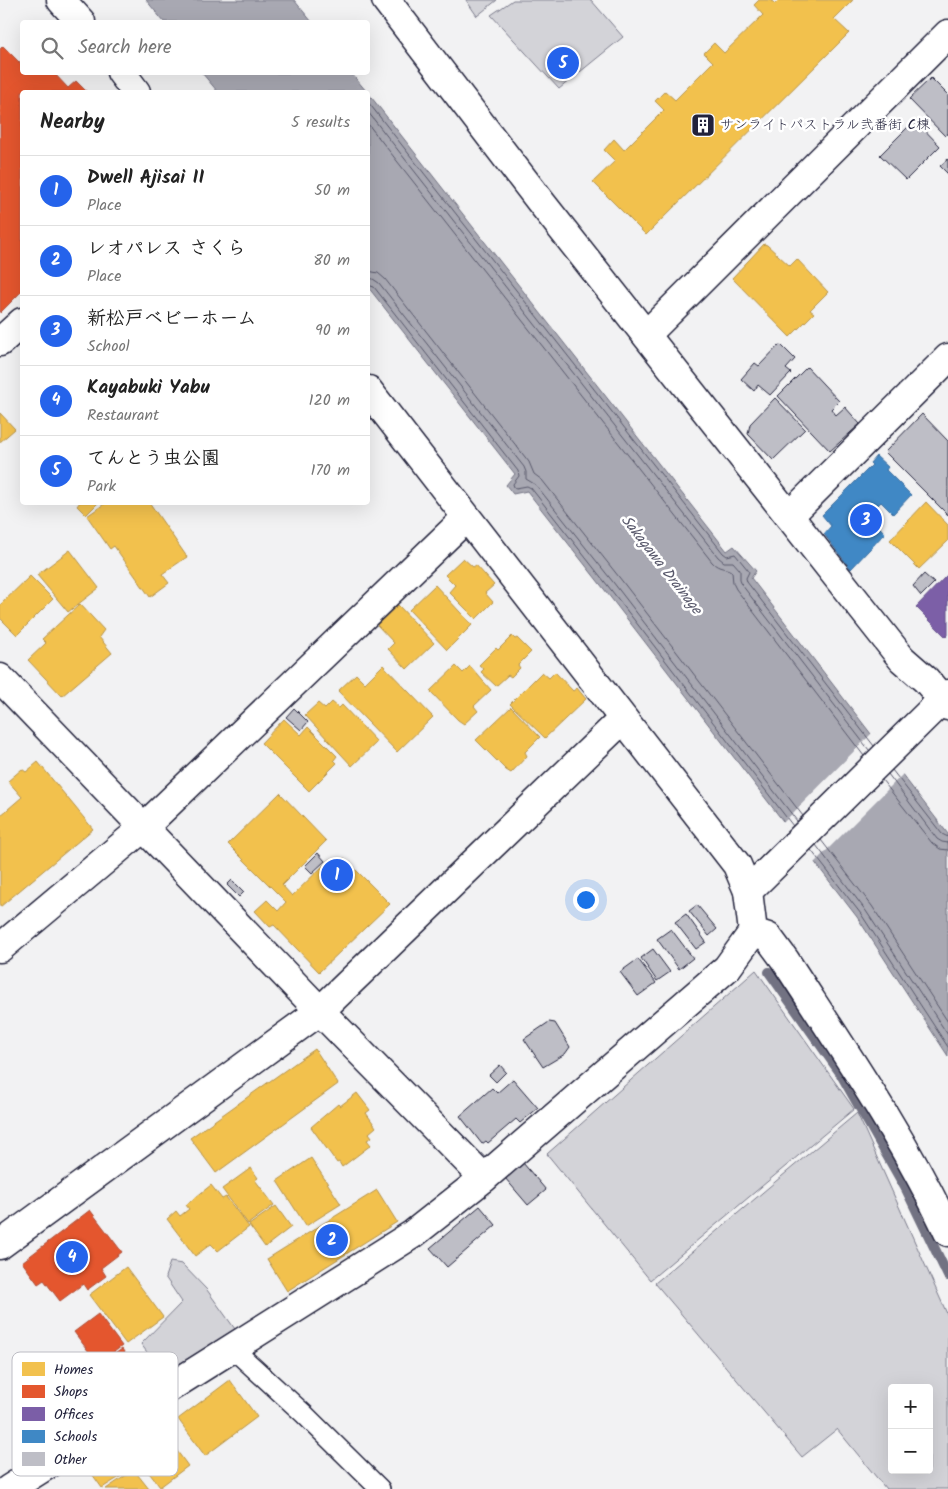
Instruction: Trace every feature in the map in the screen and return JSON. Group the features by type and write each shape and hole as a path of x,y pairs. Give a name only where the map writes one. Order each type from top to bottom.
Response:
{"street":[{"path":"61,0 78,20"},
{"path":"386,0 540,200 902,660 946,699 921,720 753,886"},
{"path":"647,334 948,34"},
{"path":"123,75 134,90"},
{"path":"0,342 20,324"},
{"path":"789,516 948,358"},
{"path":"178,1382 414,1234 484,1178 727,968 753,932 753,886 370,393"},
{"path":"0,948 143,828 466,518"},
{"path":"0,679 320,1012 484,1178"},
{"path":"0,1245 320,1012 623,719"},
{"path":"753,932 768,937 785,960 877,1103 932,1198 948,1232"},
{"path":"10,1489 30,1476"}],"lane":[{"path":"232,1348 304,1414 380,1489"}],"shaded area":[{"path":"466,0 497,0 477,16"},
{"path":"513,0 591,0 623,37 559,89 491,15"},
{"path":"756,970 854,1109 650,1280 547,1154"},
{"path":"857,1113 948,1316 948,1489 886,1489 837,1429 802,1457 655,1283"},
{"path":"170,1262 182,1264 207,1290 235,1329 178,1365 178,1352 147,1352 141,1344 182,1302 165,1277"}],"water":[{"path":"146,0 294,0 310,20 162,20"},
{"path":"204,75 353,75 365,90 216,90"},
{"name":"Sakagawa Drainage","path":"370,96 727,551 734,546 756,571 751,578 948,834 948,1056 857,917 604,589 527,491 513,494 506,485 515,474 370,290"}],"pier":[{"path":"873,732 904,773 813,864 782,824"}],"building: Homes":[{"name":"サンライトパストラル弐番街 C棟","path":"759,0 771,0 775,4 779,0 853,0 834,19 849,33 646,235 593,182 615,161 604,150 614,139 624,150 664,110 655,101 665,91 675,100 713,62 704,53 714,43 724,53 763,15 754,5"},
{"path":"764,244 790,266 797,259 828,292 810,310 814,313 790,337 732,278"},
{"path":"0,413 15,429 0,442"},
{"path":"926,502 948,525 948,541 919,569 890,540"},
{"path":"78,505 96,505 86,515"},
{"path":"103,505 151,505 187,557 162,574 169,583 150,597 114,546 110,549 87,516"},
{"path":"70,550 99,588 68,612 37,575"},
{"path":"463,558 473,567 476,565 494,585 485,593 493,602 476,619 449,592 455,585 445,575"},
{"path":"30,576 53,599 17,635 0,618 0,605"},
{"path":"435,585 472,625 447,650 409,610"},
{"path":"80,604 104,630 99,637 112,653 62,696 28,660 46,643 42,639"},
{"path":"398,605 434,643 407,669 388,649 394,643 377,625"},
{"path":"512,636 515,639 517,638 531,652 518,665 520,668 511,677 508,675 496,686 481,672 484,669 479,665 496,648 498,650"},
{"path":"383,665 433,717 397,752 338,691 356,674 365,683"},
{"path":"456,666 463,673 470,666 491,690 474,706 478,711 464,724 430,691"},
{"path":"542,672 549,678 555,672 573,691 577,688 586,699 545,738 510,704"},
{"path":"332,702 339,708 342,705 377,742 352,766 305,715 318,703 325,709"},
{"path":"511,707 540,737 525,752 527,756 511,773 476,740"},
{"path":"284,719 301,735 308,727 337,756 334,760 337,763 309,791 261,743"},
{"path":"38,762 93,829 0,907 0,816 22,797 8,781 22,769 26,772"},
{"path":"280,793 326,841 282,885 292,896 330,859 336,864 344,858 390,904 319,972 274,925 270,927 255,911 267,900 278,911 286,902 228,844"},
{"path":"315,1049 338,1084 216,1173 190,1138"},
{"path":"357,1093 370,1110 366,1113 376,1127 369,1133 372,1137 367,1140 371,1145 342,1167 339,1162 337,1163 311,1127 338,1104 340,1106"},
{"path":"311,1158 341,1204 306,1226 277,1181"},
{"path":"251,1168 258,1178 255,1180 274,1205 248,1224 222,1189"},
{"path":"211,1185 222,1199 226,1197 249,1227 218,1251 211,1244 195,1256 167,1219 176,1211 180,1216 189,1209 186,1205"},
{"path":"377,1190 397,1222 287,1291 267,1259"},
{"path":"276,1206 291,1227 265,1247 249,1225"},
{"path":"126,1267 163,1317 126,1344 89,1295"},
{"path":"230,1380 257,1417 205,1456 178,1419"},
{"path":"178,1452 188,1466 178,1474"},
{"path":"93,1476 121,1476 102,1488"},
{"path":"125,1476 139,1476 149,1489 106,1489"},
{"path":"152,1476 175,1476 160,1487"}],"building: Shops":[{"path":"3,46 20,63 20,75 56,75 68,88 76,81 85,90 20,90 20,293 0,313 0,49"},
{"path":"90,1210 122,1252 101,1268 106,1276 87,1290 83,1284 60,1301 44,1280 38,1284 22,1262"},
{"path":"98,1314 122,1346 114,1352 89,1352 74,1332"}],"building: Offices":[{"path":"948,574 948,635 946,637 916,607"}],"building: Schools":[{"path":"876,456 888,467 886,470 911,495 893,514 881,502 868,515 885,533 851,569 824,534 831,526 822,515 872,465 870,463"}],"building: Other":[{"path":"931,78 948,95 948,133 945,136 909,99"},
{"path":"915,120 940,146 906,180 880,155"},
{"path":"948,159 948,174 940,166"},
{"path":"780,344 795,359 786,369 791,373 770,395 758,385 754,391 741,379 755,363 759,366"},
{"path":"807,367 839,401 831,409 836,415 845,407 860,424 830,451 778,396"},
{"path":"775,398 805,429 773,460 748,434 750,424"},
{"path":"922,414 948,441 948,515 885,452"},
{"path":"924,574 934,583 921,596 913,586"},
{"path":"294,708 308,722 301,730 286,717"},
{"path":"318,853 325,861 312,873 305,866"},
{"path":"232,880 244,892 239,897 227,885"},
{"path":"697,905 717,929 709,936 689,911"},
{"path":"686,914 706,942 696,949 675,922"},
{"path":"671,929 693,958 679,969 657,939"},
{"path":"653,949 670,972 657,981 641,958"},
{"path":"638,959 656,983 638,996 620,972"},
{"path":"549,1022 555,1023 570,1047 565,1054 543,1067 524,1039"},
{"path":"500,1065 506,1072 496,1082 489,1075"},
{"path":"513,1079 538,1108 520,1123 516,1119 488,1143 486,1141 482,1144 460,1116 492,1088 497,1093"},
{"path":"523,1163 546,1190 528,1205 505,1178"},
{"path":"480,1206 496,1225 447,1267 430,1248"}],"waterway":[{"path":"769,972 839,1071 906,1189 948,1276"}],"place":[{"name":"てんとう虫公園","path":"563,63"},
{"name":"サンライトパストラル弐番街 C棟","path":"703,125"},
{"name":"新松戸ベビーホーム","path":"866,520"},
{"name":"Dwell Ajisai II","path":"337,875"},
{"name":"レオパレス さくら","path":"332,1240"},
{"name":"Kayabuki Yabu","path":"72,1257"}]}
